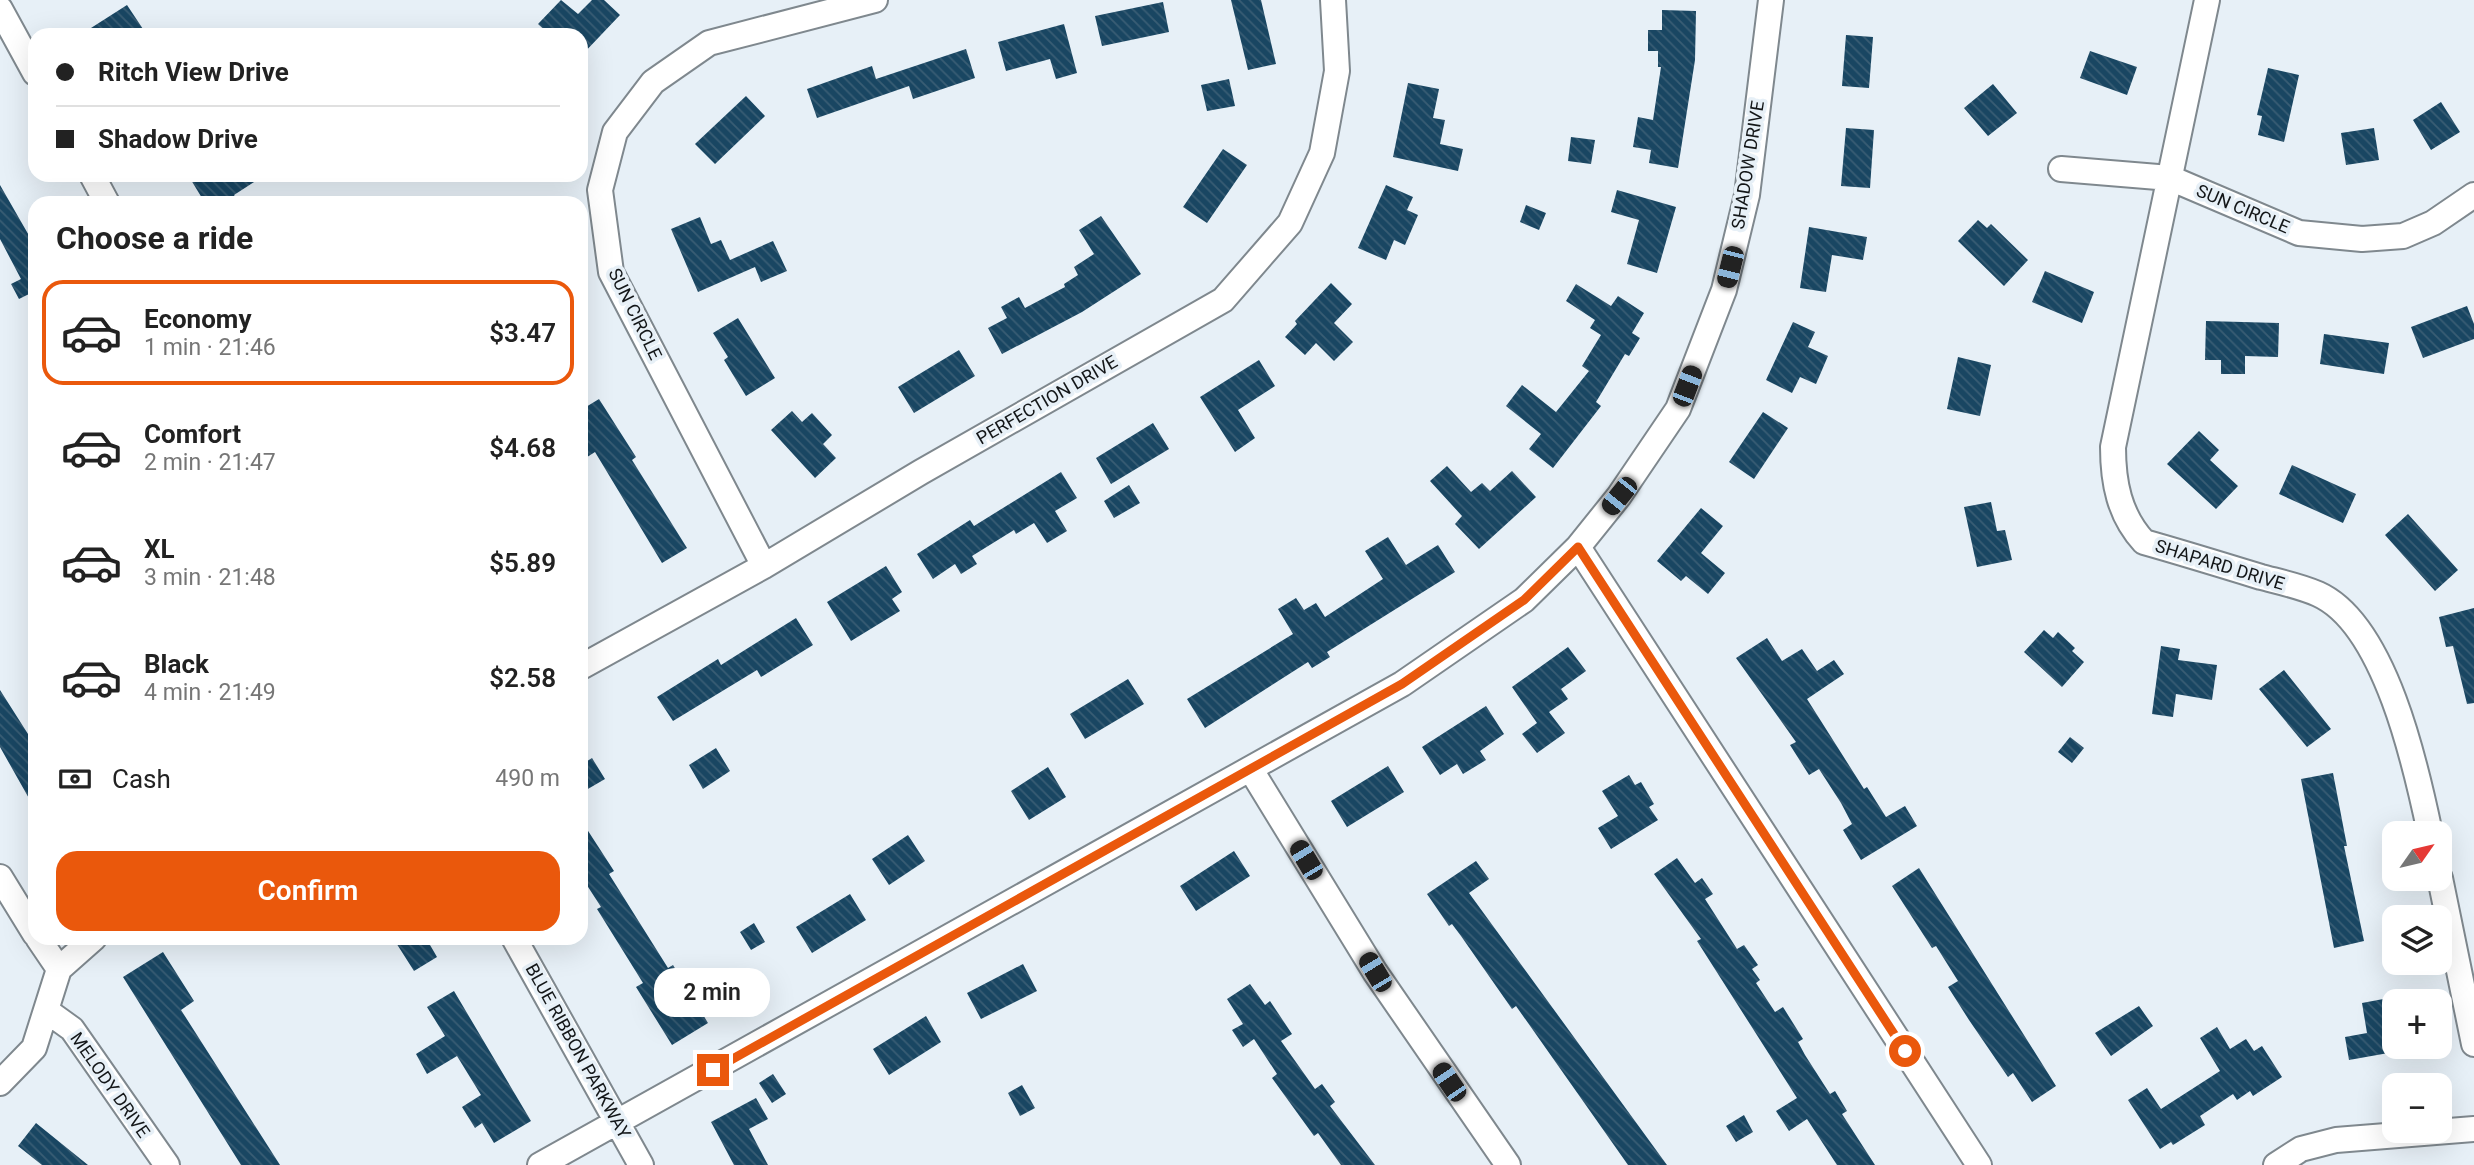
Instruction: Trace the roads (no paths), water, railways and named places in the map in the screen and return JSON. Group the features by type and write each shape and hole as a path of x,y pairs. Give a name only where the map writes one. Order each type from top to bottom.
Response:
{"street":[{"name":"SUN CIRCLE","path":"764,566 611,272 600,190 615,132 653,82 709,43 762,27 875,0"},
{"name":"PERFECTION DRIVE","path":"588,663 764,566 920,472 1223,300 1290,223 1322,153 1337,71 1333,0"},
{"name":"SHADOW DRIVE","path":"540,1165 1402,684 1524,600 1578,547 1619,496 1678,409 1724,290 1747,195 1771,0"},
{"path":"2170,178 2207,0"},
{"path":"0,9 28,60"},
{"name":"SUN CIRCLE","path":"2061,169 2170,178 2299,233 2362,239 2403,236 2433,223 2474,195"},
{"name":"SHAPARD DRIVE","path":"2170,178 2113,447 2113,478 2122,509 2130,527 2144,542 2319,594 2351,618 2372,647 2383,675 2418,774 2428,821"},
{"path":"1578,547 1979,1165"},
{"path":"1251,770 1375,972 1508,1165"},
{"path":"0,877 28,923"},
{"path":"2443,891 2474,1044"},
{"path":"42,945 59,969"},
{"path":"0,1083 34,1048 59,969 86,945"},
{"name":"BLUE RIBBON PARKWAY","path":"518,945 641,1165"},
{"name":"MELODY DRIVE","path":"47,1012 72,1029 167,1165"},
{"path":"2276,1165 2301,1149 2336,1140 2474,1129"}]}
